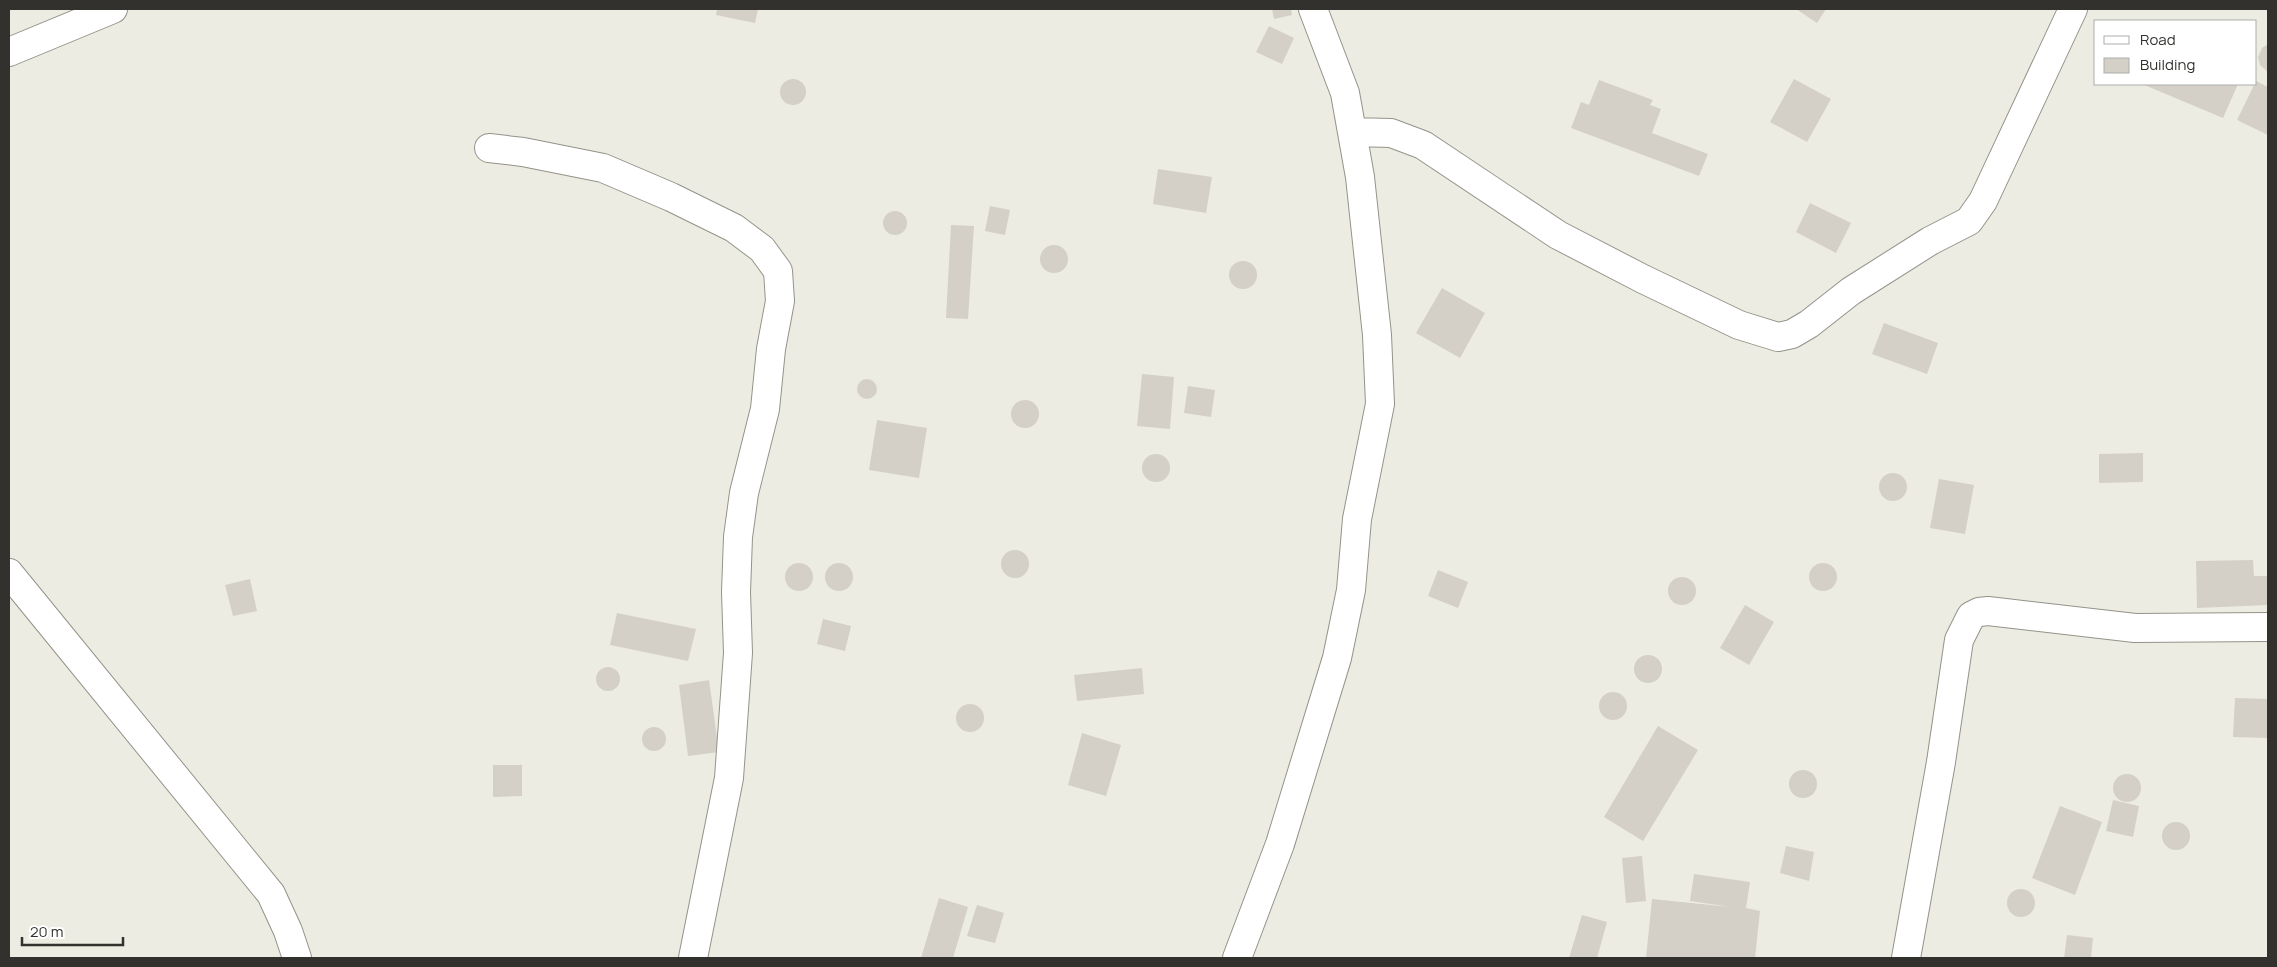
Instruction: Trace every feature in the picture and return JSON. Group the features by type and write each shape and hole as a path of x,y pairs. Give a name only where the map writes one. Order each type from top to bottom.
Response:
{"street":[{"path":"9,52 113,9"},
{"path":"1237,958 1280,844 1337,658 1351,590 1357,519 1380,404 1377,335 1360,177 1345,92 1313,9"},
{"path":"1352,132 1391,132 1423,145 1558,235 1643,280 1739,325 1778,337 1792,334 1809,324 1851,291 1930,241 1969,221 1983,201 2072,9"},
{"path":"488,148 523,152 603,168 637,182 734,228 762,249 778,271 780,300 771,349 765,409 744,493 738,537 736,592 738,653 729,778 693,958"},
{"path":"9,573 271,894 288,931 296,958"},
{"path":"1906,958 1941,762 1959,640 1972,616 1988,611 2135,628 2268,627"}],"building":[{"path":"717,9 758,9 755,23 716,15"},
{"path":"1272,9 1291,9 1292,15 1274,19"},
{"path":"1796,9 1826,9 1817,23"},
{"path":"1269,26 1294,38 1282,64 1256,52"},
{"path":"2268,44 2268,72 2260,65 2258,57 2262,48"},
{"path":"793,79 802,83 806,92 802,101 793,105 784,101 780,92 784,83"},
{"path":"1794,79 1831,99 1807,142 1770,122"},
{"path":"1599,80 1653,100 1650,105 1661,109 1652,133 1708,154 1699,176 1571,128 1581,102 1589,105"},
{"path":"2257,82 2268,87 2268,135 2237,120 2254,85 2257,85"},
{"path":"2144,85 2238,85 2223,118"},
{"path":"1158,169 1212,177 1206,213 1153,204"},
{"path":"1810,203 1851,223 1836,253 1796,232"},
{"path":"990,206 1010,210 1005,235 985,231"},
{"path":"890,211 900,211 907,218 907,228 900,235 890,235 883,228 883,218"},
{"path":"951,225 974,226 968,319 946,318"},
{"path":"1054,245 1064,249 1068,259 1064,269 1054,273 1044,269 1040,259 1044,249"},
{"path":"1243,261 1253,265 1257,275 1253,285 1243,289 1233,285 1229,275 1233,265"},
{"path":"1442,288 1485,313 1460,358 1416,333"},
{"path":"1884,323 1938,343 1927,374 1872,354"},
{"path":"1142,374 1174,377 1170,429 1137,426"},
{"path":"867,379 874,382 877,389 874,396 867,399 860,396 857,389 860,382"},
{"path":"1188,386 1215,390 1211,417 1184,413"},
{"path":"1025,400 1035,404 1039,414 1035,424 1025,428 1015,424 1011,414 1015,404"},
{"path":"877,420 927,428 919,478 869,470"},
{"path":"2143,453 2143,482 2099,483 2099,454"},
{"path":"1156,454 1166,458 1170,468 1166,478 1156,482 1146,478 1142,468 1146,458"},
{"path":"1893,473 1903,477 1907,487 1903,497 1893,501 1883,497 1879,487 1883,477"},
{"path":"1939,479 1974,485 1965,534 1930,528"},
{"path":"1015,550 1025,554 1029,564 1025,574 1015,578 1005,574 1001,564 1005,554"},
{"path":"2253,560 2254,576 2268,576 2268,605 2197,608 2196,561"},
{"path":"799,563 809,567 813,577 809,587 799,591 789,587 785,577 789,567"},
{"path":"839,563 849,567 853,577 849,587 839,591 829,587 825,577 829,567"},
{"path":"1823,563 1833,567 1837,577 1833,587 1823,591 1813,587 1809,577 1813,567"},
{"path":"1438,570 1468,582 1458,608 1428,596"},
{"path":"1682,577 1692,581 1696,591 1692,601 1682,605 1672,601 1668,591 1672,581"},
{"path":"250,579 257,611 233,616 225,585"},
{"path":"1745,605 1774,622 1749,665 1720,648"},
{"path":"617,613 696,629 688,661 610,645"},
{"path":"823,619 851,626 845,651 817,644"},
{"path":"1648,655 1658,659 1662,669 1658,679 1648,683 1638,679 1634,669 1638,659"},
{"path":"603,667 613,667 620,674 620,684 613,691 603,691 596,684 596,674"},
{"path":"1142,668 1144,694 1077,701 1074,675"},
{"path":"709,680 719,752 688,756 679,685"},
{"path":"1613,692 1623,696 1627,706 1623,716 1613,720 1603,716 1599,706 1603,696"},
{"path":"2235,698 2268,699 2268,738 2233,737"},
{"path":"970,704 980,708 984,718 980,728 970,732 960,728 956,718 960,708"},
{"path":"1658,726 1698,750 1643,841 1604,817"},
{"path":"654,727 659,728 665,734 665,744 659,750 654,751 649,750 643,744 642,739 643,734 649,728"},
{"path":"1082,733 1121,745 1106,796 1068,785"},
{"path":"493,765 522,765 522,796 493,797"},
{"path":"1803,770 1813,774 1817,784 1813,794 1803,798 1793,794 1789,784 1793,774"},
{"path":"2127,774 2137,778 2141,788 2137,798 2127,802 2117,798 2113,788 2117,778"},
{"path":"2113,800 2139,806 2133,837 2106,831"},
{"path":"2060,806 2102,822 2075,895 2032,878"},
{"path":"2176,822 2186,826 2190,836 2186,846 2176,850 2166,846 2162,836 2166,826"},
{"path":"1786,846 1814,852 1809,881 1780,873"},
{"path":"1642,856 1646,901 1626,903 1622,858"},
{"path":"1694,874 1750,882 1746,908 1760,911 1755,958 1646,958 1652,899 1731,907 1690,901"},
{"path":"2021,889 2031,893 2035,903 2031,913 2021,917 2011,913 2007,903 2011,893"},
{"path":"939,898 968,907 953,958 921,958"},
{"path":"977,905 1004,913 995,943 967,936"},
{"path":"1582,915 1607,922 1597,958 1569,958"},
{"path":"2067,935 2093,938 2091,958 2064,958"}]}
